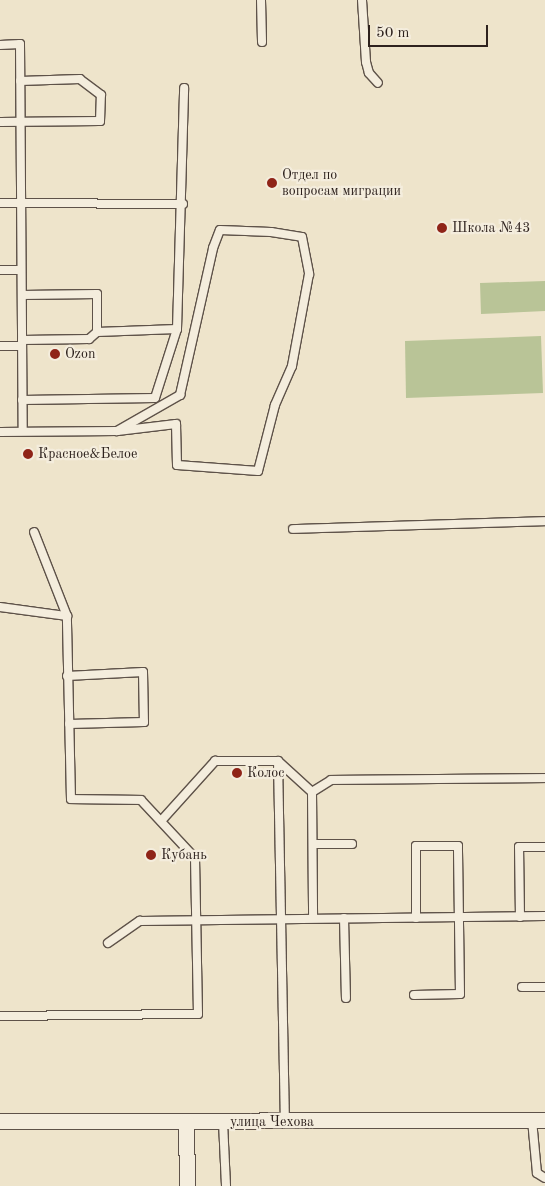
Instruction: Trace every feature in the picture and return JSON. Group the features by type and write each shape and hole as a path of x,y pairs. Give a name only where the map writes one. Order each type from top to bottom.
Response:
{"street":[{"name":"улица Чехова","path":"0,1121 285,1122 539,1120"},
{"path":"186,1122 187,1186"}],"lane":[{"path":"260,0 262,42"},
{"path":"362,0 366,62 369,73 378,82"},
{"path":"0,45 20,44 20,270 22,295 23,431"},
{"path":"0,122 100,121 101,95 80,79 20,82"},
{"path":"22,400 155,398 177,329 183,204 184,88"},
{"path":"0,203 183,204"},
{"path":"0,432 117,431 176,424 177,465 258,471 275,405 292,366 309,274 302,237 271,232 220,230 213,248 180,395 117,431"},
{"path":"0,270 20,270"},
{"path":"22,295 98,294 97,332"},
{"path":"0,346 90,338 97,332 177,329"},
{"path":"293,529 545,521"},
{"path":"0,1016 198,1014 194,858 141,800 71,799 67,616 34,532"},
{"path":"0,607 67,616"},
{"path":"67,676 143,672 144,722 69,724"},
{"path":"160,821 215,761 278,761 312,792 313,918"},
{"path":"278,761 285,1122"},
{"path":"312,792 331,780 545,778"},
{"path":"313,844 352,844"},
{"path":"414,995 460,994 458,846 416,846 416,918"},
{"path":"520,917 520,847 545,847"},
{"path":"108,943 140,921 545,916"},
{"path":"344,918 346,998"},
{"path":"522,987 545,988"},
{"path":"539,1120 537,1172 545,1178"},
{"path":"223,1122 226,1186"}],"green space":[{"path":"545,281 545,311 481,314 480,283"},
{"path":"541,336 543,393 406,398 405,341"}],"place":[{"name":"Отдел по вопросам миграции","path":"272,183"},
{"name":"Школа №43","path":"442,228"},
{"name":"Ozon","path":"55,354"},
{"name":"Красное&Белое","path":"28,454"},
{"name":"Колос","path":"237,773"},
{"name":"Кубань","path":"151,855"}]}
